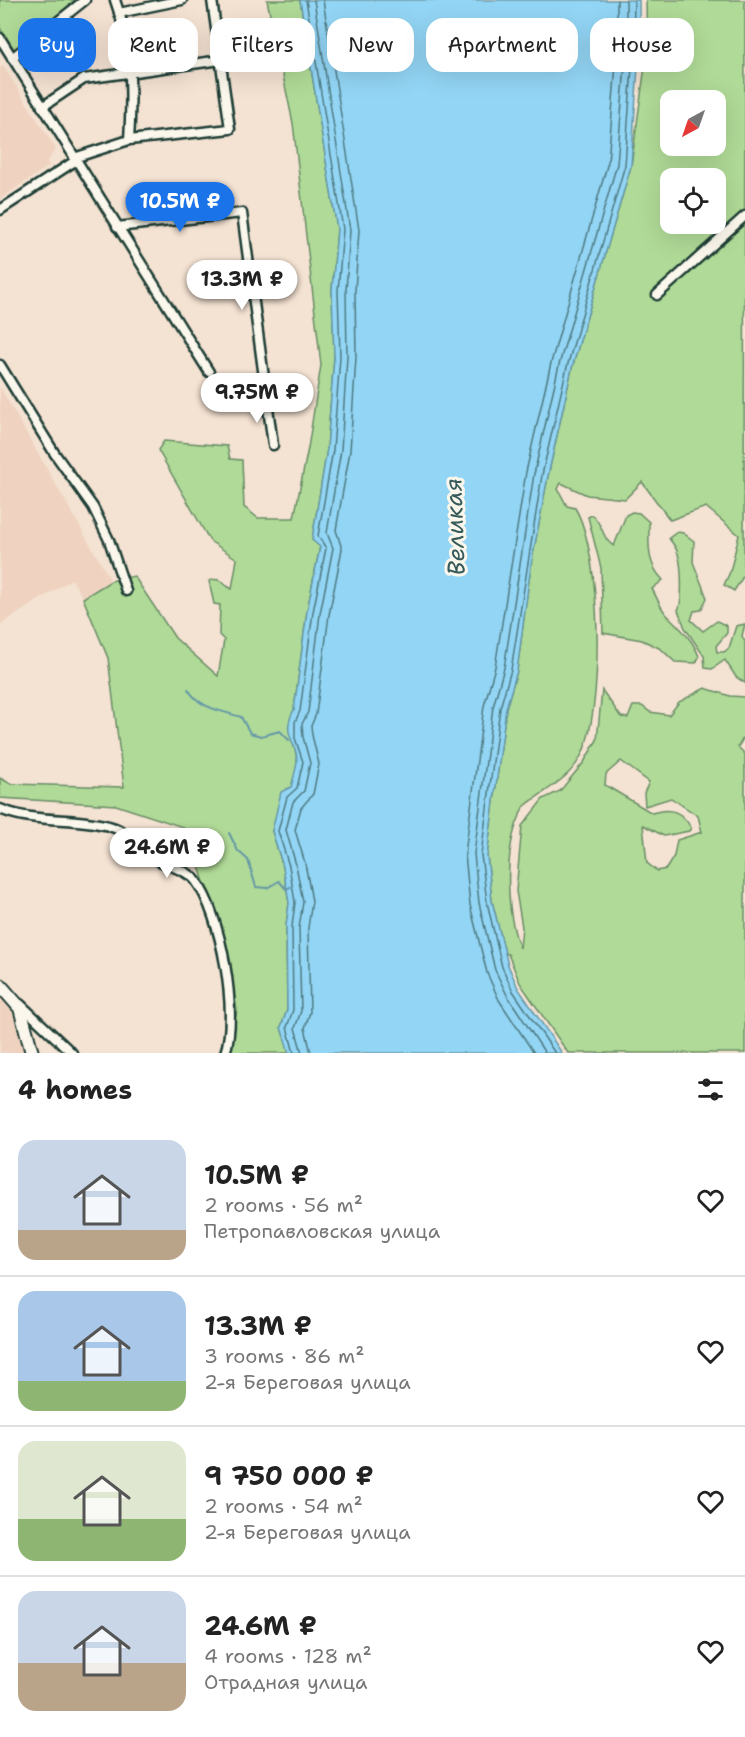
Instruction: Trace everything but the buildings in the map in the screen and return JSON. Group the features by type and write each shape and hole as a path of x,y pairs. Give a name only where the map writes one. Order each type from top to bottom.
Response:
{"street":[{"path":"12,58 85,0"},
{"path":"115,0 124,26 131,73 129,140"},
{"path":"119,13 182,0"},
{"path":"212,0 215,18"},
{"path":"0,38 74,160 209,372"},
{"path":"42,107 84,79 210,62"},
{"path":"0,210 74,160 129,140 231,129 223,72"},
{"path":"117,227 240,212 243,217 273,445"},
{"path":"657,295 745,216"},
{"path":"0,365 55,454 93,507 109,540 126,591"},
{"path":"0,809 33,818 111,827 154,859 195,879 207,901 230,995 230,1040 225,1053"},
{"path":"0,985 72,1053"},
{"path":"15,999 24,1016 32,1053"},
{"path":"29,1035 45,1028"}],"shaded area":[{"path":"3,66 56,149 47,162 49,166 0,199 0,67"},
{"path":"0,387 111,581 83,598 72,579 0,625"},
{"path":"0,991 14,1007 25,1053 0,1053"}],"green space":[{"path":"0,0 75,0 53,18 18,18 18,47 14,50 0,28"},
{"path":"267,0 300,0 303,18 271,18"},
{"path":"646,0 745,0 744,575 734,591 724,585 730,572 739,535 706,507 670,520 642,482 625,499 587,495 561,483 558,489 567,506 575,508 584,530 591,559 597,633 594,706 588,736 575,766 522,810 514,832 509,865 512,918 520,948 522,927 516,891 522,826 543,799 560,791 584,762 597,740 602,690 621,717 628,718 633,706 642,706 650,712 669,715 679,702 705,688 730,696 745,697 745,735 738,747 745,754 745,1053 568,1053 520,983 508,954 505,954 492,901 487,856 506,708 517,671 531,565 572,368 631,166 644,72 694,72 694,18 646,18","holes":["621,761 649,782 644,793 645,806 671,798 698,816 702,832 677,840 674,856 666,869 657,871 647,863 643,825 664,836 689,831 691,828 679,814 664,810 652,813 605,785 606,774"]},
{"path":"282,72 312,72 337,229 332,290 334,357 327,449 312,540 320,546 307,611 294,710 289,724 296,753 297,769 289,796 272,831 283,867 289,903 286,927 287,1010 281,1027 289,1053 228,1053 237,1010 226,950 195,854 183,827 116,805 0,798 0,778 11,784 124,787 108,658 83,598 111,581 134,576 175,638 218,676 224,640 219,635 220,605 214,604 209,581 219,580 232,589 237,559 210,541 158,450 164,441 227,446 230,459 242,460 244,507 258,518 294,518 321,365 293,123"},
{"path":"632,512 639,513 649,522 651,560 663,580 652,589 660,606 694,645 699,657 696,663 675,662 661,649 642,640 603,633 601,568 588,517 592,515 596,518 607,540 614,546 626,515"},
{"path":"677,532 683,533 694,541 693,562 707,598 701,610 694,611 691,620 703,631 717,621 727,626 727,633 716,646 717,652 724,652 729,648 736,626 745,624 742,636 745,642 745,683 736,677 725,660 712,669 705,668 704,656 685,628 678,610 681,592 679,559 677,550 669,538"}],"water":[{"name":"Великая","path":"300,0 639,0 639,18 590,18 590,72 638,72 631,166 572,368 548,476 531,565 517,671 506,708 487,856 492,901 508,965 518,988 562,1053 289,1053 281,1027 287,1010 286,926 289,903 283,867 272,831 281,792 291,787 297,762 289,726 294,710 307,611 320,547 312,540 327,449 334,357 332,290 337,229 312,72 315,72 315,18 303,18"}],"waterway":[{"path":"188,689 198,701 205,705 241,717 250,733 261,736 280,731 289,740"},
{"path":"229,833 238,851 248,860 256,887 267,888 279,881 286,889 290,887"}]}
